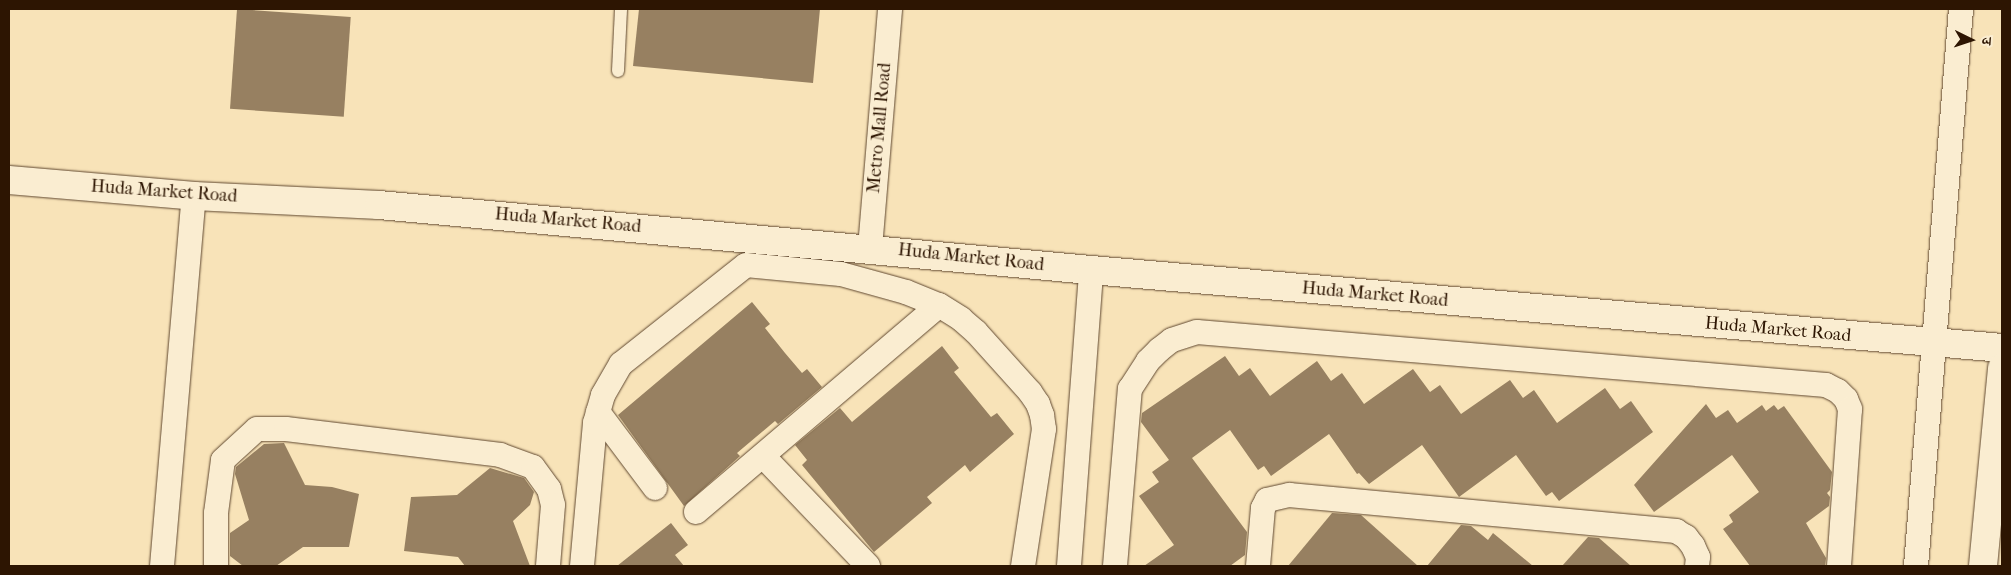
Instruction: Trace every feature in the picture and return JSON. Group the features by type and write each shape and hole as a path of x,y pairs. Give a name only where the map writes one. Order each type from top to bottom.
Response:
{"street":[{"name":"Metro Mall Road","path":"870,248 890,9"},
{"path":"1916,566 1961,9"},
{"name":"Huda Market Road","path":"9,180 194,196 379,205 870,248 1091,270 2002,348"},
{"path":"162,566 194,196"},
{"path":"582,566 591,453 598,412 604,395 621,364 746,265 842,274 906,292 939,305 961,319 976,332 1030,392 1038,404 1042,416 1044,429 1023,566"},
{"path":"1069,566 1091,270"},
{"path":"696,512 939,305"},
{"path":"1115,566 1130,389 1148,361 1159,350 1172,340 1197,332 1826,386 1838,391 1846,399 1850,409 1839,566"},
{"path":"1983,566 2002,368"},
{"path":"598,412 655,488"},
{"path":"216,566 216,513 223,460 257,429 286,429 500,455 533,467 549,489 553,505 548,566"},
{"path":"763,456 868,566"},
{"path":"1258,566 1262,508 1268,500 1289,495 1676,531 1686,537 1693,546 1698,557 1697,566"}],"lane":[{"path":"618,71 621,9"}],"building":[{"path":"237,9 351,17 344,117 230,109"},
{"path":"639,9 820,9 813,83 633,66"},
{"path":"752,302 770,324 765,328 785,353 802,373 807,369 822,387 778,424 775,421 737,453 740,456 684,506 618,415"},
{"path":"942,346 959,368 954,372 991,417 997,413 1014,434 970,472 965,465 927,497 932,503 874,552 802,465 807,460 795,445 840,408 852,422"},
{"path":"1225,356 1239,376 1250,368 1270,396 1317,361 1331,381 1342,373 1364,404 1413,369 1430,392 1440,385 1461,414 1510,380 1523,398 1534,390 1557,423 1605,388 1620,409 1631,401 1653,432 1559,501 1552,492 1546,496 1516,455 1459,497 1422,445 1369,484 1359,473 1357,474 1329,434 1271,476 1264,466 1258,470 1230,430 1192,458 1247,532 1245,555 1230,566 1144,566 1174,545 1139,496 1159,482 1152,472 1169,460 1141,422 1142,413"},
{"path":"1706,404 1716,418 1728,410 1737,423 1762,405 1766,411 1774,405 1778,410 1784,406 1832,472 1830,490 1827,493 1830,497 1829,506 1806,523 1826,558 1825,566 1750,566 1723,529 1733,522 1729,515 1759,492 1732,455 1654,512 1634,485"},
{"path":"284,443 305,485 332,487 359,494 349,547 303,547 276,566 243,566 230,556 230,533 249,520 235,474 236,467 264,444"},
{"path":"490,468 524,478 534,492 530,505 513,521 530,566 465,566 458,557 404,551 411,497 457,495"},
{"path":"1332,513 1361,515 1418,566 1288,566"},
{"path":"671,523 688,545 675,555 684,566 617,566"},
{"path":"1461,525 1471,526 1488,540 1493,533 1533,566 1427,566"},
{"path":"1588,537 1599,538 1631,566 1562,566"}]}
